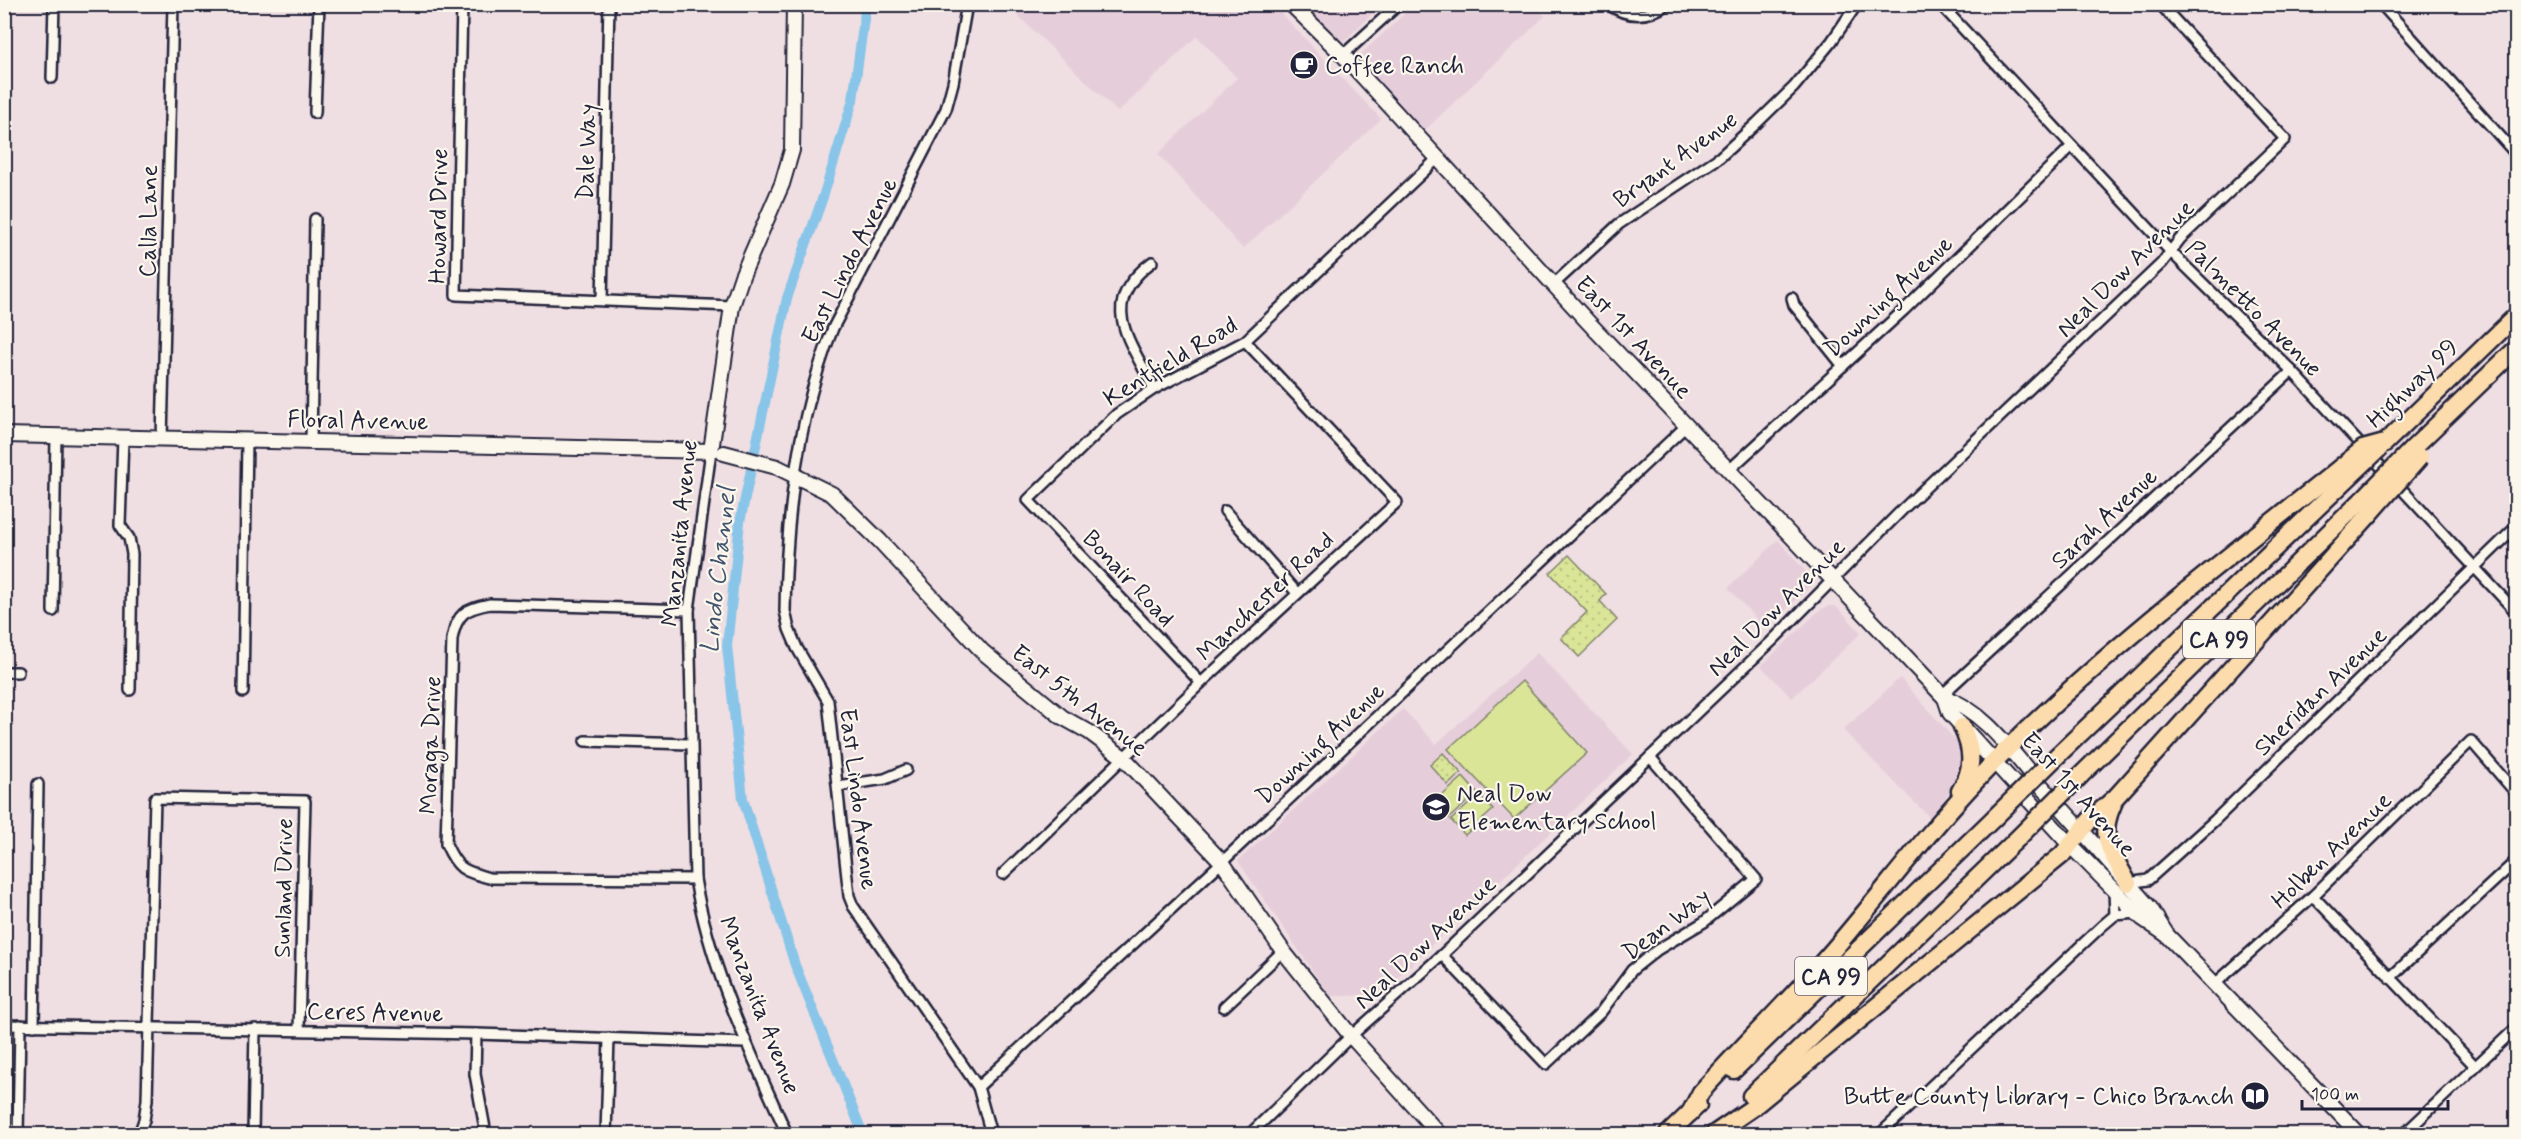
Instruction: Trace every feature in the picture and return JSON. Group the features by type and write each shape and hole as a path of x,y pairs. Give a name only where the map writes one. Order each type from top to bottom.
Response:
{"highway":[{"name":"Highway 99","path":"2336,480 2363,450 2391,438 2517,316"},
{"name":"Highway 99","path":"2364,509 2446,418 2517,349"},
{"path":"1949,808 2008,748 2144,623 2336,480"},
{"name":"CA 99","path":"1668,1134 1994,818 2336,480"},
{"path":"1713,1134 1770,1094 2062,855 2090,820 2115,798 2364,509"},
{"name":"CA 99","path":"1713,1134 2080,776 2364,509"},
{"path":"1690,1113 1701,1092 1826,959 1887,888 1949,808 1967,780 1970,770 1971,750 1962,727"},
{"path":"2115,798 2106,819 2105,832 2121,886"}],"street":[{"path":"52,78 54,4"},
{"name":"Calla Lane","path":"162,439 173,4"},
{"path":"315,113 319,4"},
{"name":"Howard Drive","path":"462,4 456,295 732,306"},
{"name":"Dale Way","path":"602,300 609,4"},
{"name":"Manzanita Avenue","path":"788,1134 745,1043 702,920 695,879 690,744 689,610 717,452 732,306 742,276 782,184 792,150 794,4"},
{"name":"East Lindo Avenue","path":"966,4 953,83 946,109 833,328 819,363 794,474 785,611 797,648 828,700 846,885 853,906 978,1087 991,1134"},
{"name":"East 1st Avenue","path":"1291,4 1343,55 1686,426 1832,580 1944,696 1958,702 1980,719 2008,748 2082,831 2121,886"},
{"path":"1343,55 1399,4"},
{"path":"1608,4 1622,14 1632,15 1651,13 1666,4"},
{"name":"Bryant Avenue","path":"1554,284 1618,224 1720,157 1757,123 1813,64 1857,4"},
{"name":"Palmetto Avenue","path":"1940,4 2170,251 2292,371 2517,612"},
{"name":"Neal Dow Avenue","path":"1250,1134 1351,1036 1442,955 1820,595 1904,508 2162,263 2180,239 2285,139 2160,4"},
{"path":"2380,4 2517,154"},
{"name":"Downing Avenue","path":"1728,471 1904,310 2072,146"},
{"name":"Kentfield Road","path":"1028,500 1097,430 1117,414 1154,389 1245,341 1438,158"},
{"path":"311,441 315,219"},
{"path":"1152,262 1138,272 1125,288 1120,311 1154,389"},
{"path":"1792,298 1794,305 1843,366"},
{"name":"Manchester Road","path":"1003,874 1297,592 1397,502 1245,341"},
{"name":"Sarah Avenue","path":"1944,696 2292,371"},
{"name":"Downing Avenue","path":"978,1087 1222,862 1686,426"},
{"name":"Floral Avenue","path":"4,435 717,452"},
{"path":"53,611 56,436"},
{"path":"123,438 120,525 129,538 132,554 130,690"},
{"path":"243,692 247,440"},
{"name":"East 5th Avenue","path":"717,452 777,466 832,494 853,513 983,652 1062,717 1089,732 1124,758 1222,862 1283,951 1351,1036 1439,1134"},
{"name":"Bonair Road","path":"1028,500 1201,683"},
{"path":"1224,511 1297,592"},
{"name":"Sheridan Avenue","path":"2148,880 2215,820 2517,527"},
{"name":"Moraga Drive","path":"689,610 490,604 470,608 455,622 452,639 446,844 454,862 470,873 489,878 695,879"},
{"path":"4,672 18,672"},
{"name":"East 1st Avenue","path":"1944,696 1950,713 2070,844 2121,886 2359,1134"},
{"path":"585,741 690,744"},
{"name":"Holben Avenue","path":"2215,984 2313,896 2471,741 2517,793"},
{"name":"Dean Way","path":"1442,955 1546,1064 1601,1012 1632,970 1657,950 1704,922 1756,879 1650,757"},
{"path":"838,786 885,779 906,770"},
{"path":"34,1026 38,784"},
{"name":"Sunland Drive","path":"150,1026 155,798 305,801 299,1030"},
{"path":"2390,978 2517,861"},
{"path":"1880,1134 2115,915 2141,907 2148,880 2121,886 2115,915"},
{"path":"2313,896 2475,1066"},
{"path":"1224,1007 1283,951"},
{"name":"Ceres Avenue","path":"4,1025 150,1026 745,1043"},
{"path":"18,1134 20,1025"},
{"path":"139,1134 147,1100 150,1026"},
{"path":"2404,1134 2517,1028"},
{"path":"253,1134 255,1029"},
{"path":"476,1034 475,1074 486,1134"},
{"path":"606,1134 609,1038"}],"shaded area":[{"path":"1007,5 1273,5 1381,119 1243,249 1158,154 1237,78 1197,36 1118,112"},
{"path":"1304,5 1381,5 1344,41 1331,35"},
{"path":"1414,5 1534,5 1545,16 1423,132 1362,65 1362,53"},
{"path":"1778,540 1813,580 1811,585 1766,629 1728,588"},
{"path":"1828,606 1835,606 1861,633 1792,698 1761,666 1820,610"},
{"name":"Neal Dow Elementary School","path":"1537,653 1633,754 1379,995 1330,996 1238,861 1403,709 1436,744"},
{"path":"1900,678 1957,742 1960,764 1951,789 1931,819 1843,730"}],"green space":[{"path":"1569,555 1606,594 1600,601 1617,620 1579,657 1561,638 1587,612 1550,573"},
{"path":"1522,681 1587,753 1514,819 1448,749"},
{"path":"1443,753 1461,773 1448,785 1430,765"},
{"path":"1463,777 1477,793 1449,818 1435,802"},
{"path":"1479,795 1493,810 1465,835 1451,820"}],"waterway":[{"name":"Lindo Channel","path":"863,1134 795,965 743,799 727,646 740,522 787,298 823,197 853,100 866,4"}],"place":[{"name":"Coffee Ranch","path":"1304,65"},
{"name":"Neal Dow Elementary School","path":"1436,807"},
{"name":"Butte County Library - Chico Branch","path":"2255,1096"}]}
